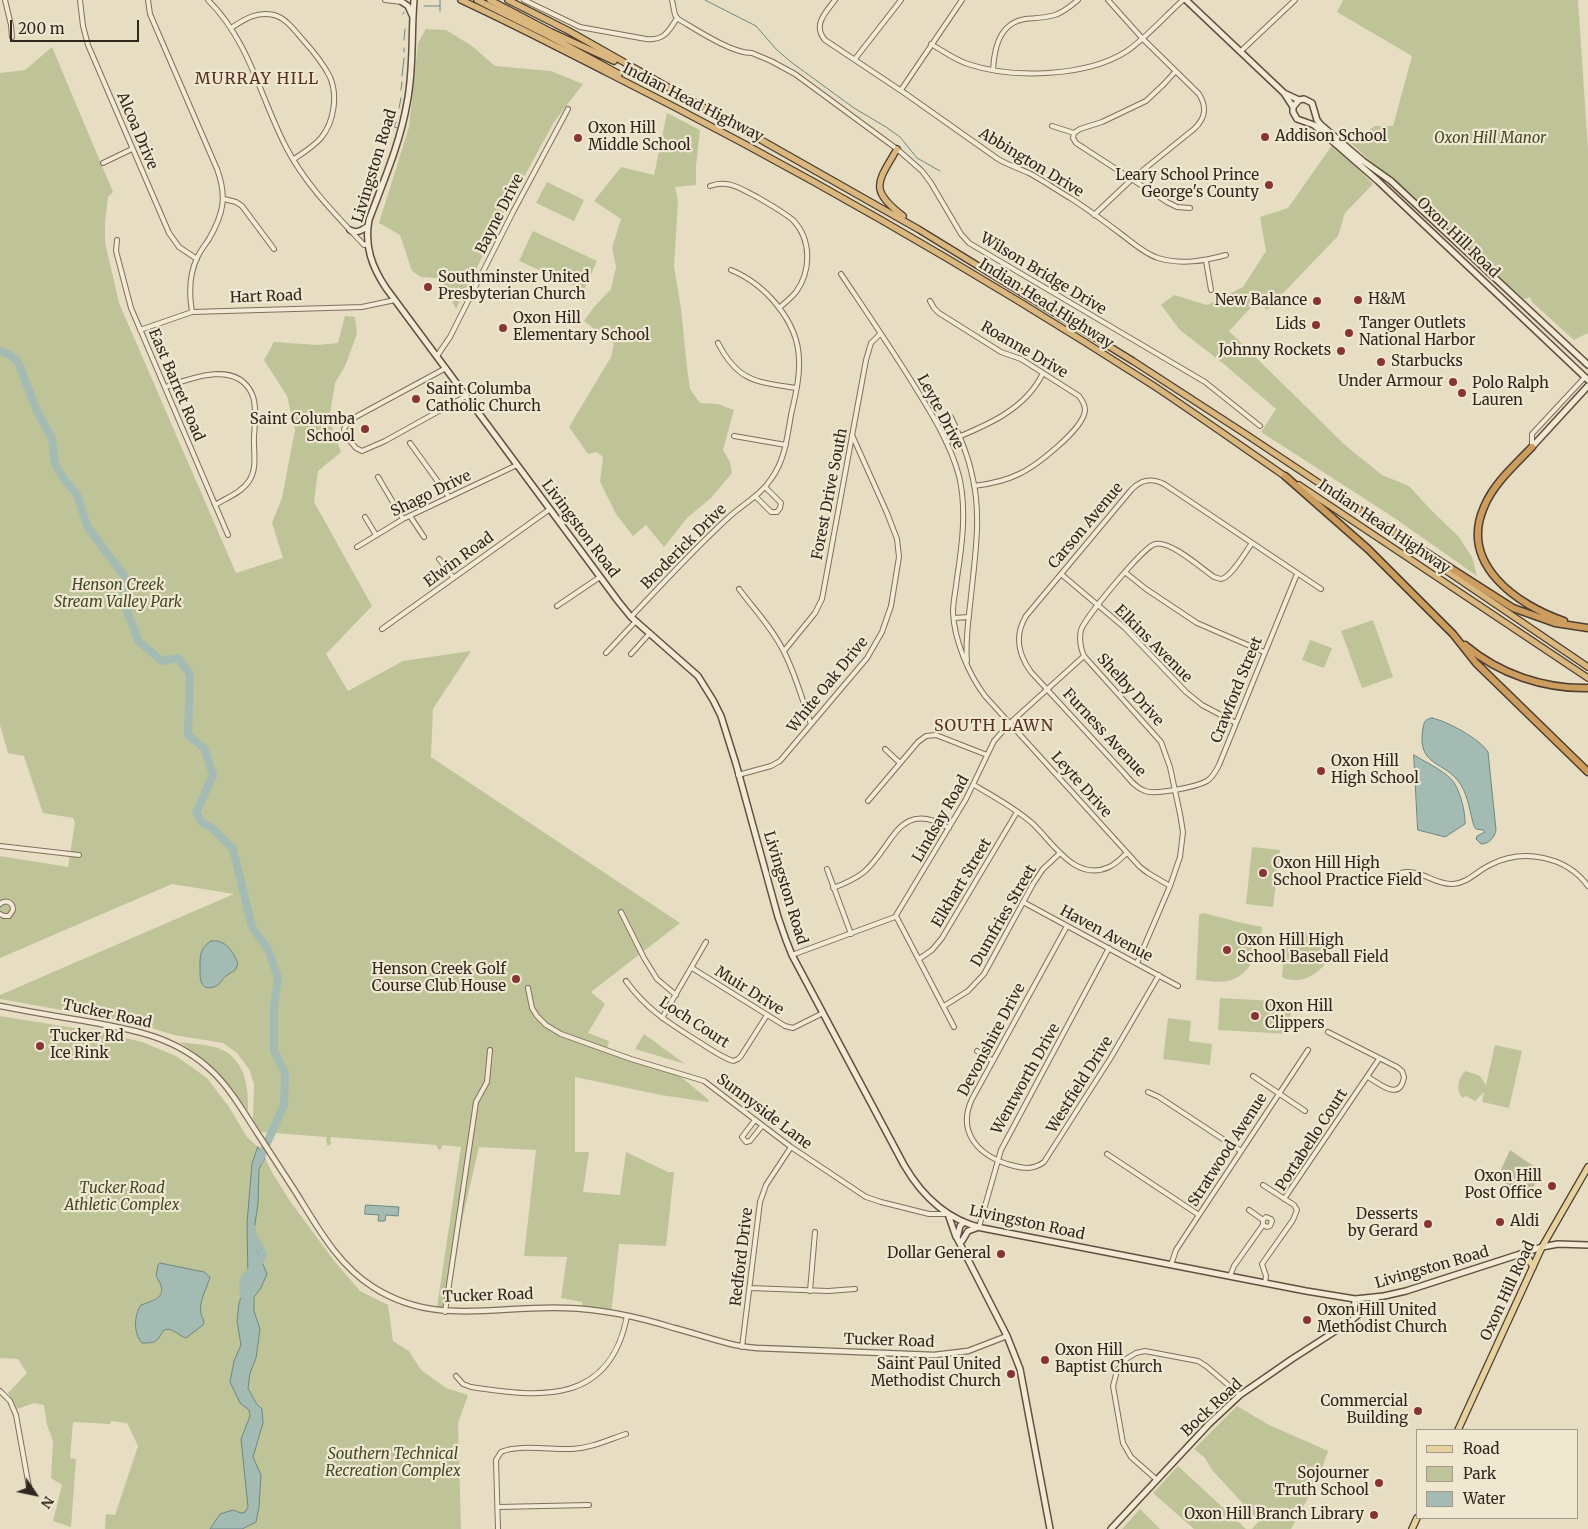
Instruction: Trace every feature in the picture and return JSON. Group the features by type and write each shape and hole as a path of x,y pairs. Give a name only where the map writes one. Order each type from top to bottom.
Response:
{"highway":[{"name":"Indian Head Highway","path":"461,0 749,146 863,208 999,289 1155,387 1588,678"},
{"path":"476,0 590,58 661,100"},
{"path":"490,0 594,53 630,67"},
{"name":"Indian Head Highway","path":"508,0 569,31 918,228 1133,361 1247,435 1588,667"},
{"path":"897,149 882,174 880,181 881,191 890,205 918,228"},
{"path":"1532,447 1493,490 1483,507 1479,530 1482,552 1493,577 1511,593 1543,613 1587,628"},
{"path":"1285,476 1368,549 1453,634 1482,657 1514,674 1544,684 1588,688"},
{"path":"1347,502 1513,608 1540,619 1587,628"},
{"path":"1453,634 1476,663 1588,772"}],"main road":[{"name":"Livingston Road","path":"414,0 411,78 404,119 368,226 367,244 376,272 600,577 634,619 698,676 706,688 721,716 778,917 792,955 910,1176 930,1199 948,1214 979,1227 1355,1299 1378,1298 1406,1291 1542,1247 1558,1244 1588,1245"},
{"path":"1184,0 1284,93 1293,107 1294,116 1297,119 1309,119 1314,113 1312,103 1304,99 1299,100 1284,93"},
{"path":"405,1 414,18"},
{"path":"1293,107 1299,100"},
{"name":"Oxon Hill Road","path":"1314,113 1320,124 1362,161 1391,181 1527,308 1585,359 1588,365"},
{"name":"Oxon Hill Road","path":"1306,120 1371,174 1587,377"},
{"path":"350,230 354,232 360,231 368,226"},
{"path":"1532,447 1588,386"},
{"name":"Oxon Hill Road","path":"1458,1429 1532,1267 1588,1166"},
{"path":"948,1214 1007,1336 1022,1376 1050,1529"},
{"path":"960,1241 960,1226 964,1222"},
{"path":"960,1241 968,1231 979,1227"},
{"path":"1521,1254 1528,1258 1532,1267"},
{"name":"Bock Road","path":"1111,1529 1209,1424 1240,1395 1354,1317 1378,1298"},
{"path":"1354,1317 1356,1312 1355,1299"}],"street":[{"path":"5,0 12,37"},
{"name":"Alcoa Drive","path":"80,0 84,32 88,45 172,239 182,250 196,258"},
{"path":"148,0 153,21 219,175 224,199 213,232 196,258 190,283 192,312"},
{"path":"208,0 232,28 255,71 286,147 294,160 309,182 350,230 364,245 367,244"},
{"path":"385,0 405,1"},
{"path":"524,0 580,27 656,40 665,36 677,18 672,0"},
{"name":"Abbington Drive","path":"835,0 820,20 820,32 824,40 901,90 998,159 1040,179 1155,257 1187,262 1206,261 1226,255"},
{"path":"855,59 901,0"},
{"path":"901,90 962,0"},
{"path":"993,70 998,42 1003,31 1010,24 1022,19 1044,18 1057,14 1069,8 1078,0"},
{"path":"1094,215 1132,179 1194,129 1204,117 1205,108 1201,97 1142,38 1108,0"},
{"path":"931,44 962,62 993,70 1042,72 1078,70 1114,58 1127,51 1184,0"},
{"path":"1239,52 1295,0"},
{"path":"232,28 254,15 277,16 291,26 309,46 329,75 334,95 330,122 318,141 294,160"},
{"name":"Wilson Bridge Drive","path":"677,18 730,47 746,53 752,53 791,72 897,149 928,178 961,234 969,243 1205,382 1260,426"},
{"path":"1073,134 1081,128 1102,122 1146,101 1175,72"},
{"name":"Bayne Drive","path":"437,356 453,332 568,109"},
{"path":"1052,126 1073,134"},
{"path":"1073,134 1073,140 1076,143 1170,204 1180,208 1190,208"},
{"path":"103,163 132,149"},
{"path":"710,186 724,182 742,189 784,213 800,230 808,254 806,272 795,292 779,308"},
{"path":"224,199 236,202 242,206 274,249"},
{"name":"East Barret Road","path":"117,240 117,256 140,330 228,535"},
{"path":"1206,261 1211,290"},
{"name":"Broderick Drive","path":"606,653 634,619 729,517 765,487 782,461 796,388 799,352 792,329 779,308 760,287 732,270"},
{"name":"Leyte Drive","path":"841,274 916,388 946,442 959,476 963,510 954,618 962,654 981,691 1127,853 1148,874 1170,886"},
{"name":"Hart Road","path":"140,330 192,312 362,306 395,300"},
{"name":"Roanne Drive","path":"930,301 934,308 943,316 1004,354 1018,357 1081,398 1085,409 1082,418 1056,448 1025,472 999,482 974,486"},
{"name":"Forest Drive South","path":"784,650 815,613 822,599 868,350 874,338 880,334"},
{"path":"718,343 732,366 748,377 758,382 796,388"},
{"path":"446,368 350,420 344,428 349,440 358,450 365,450 466,396"},
{"path":"946,442 995,421 1011,410 1033,390 1043,373"},
{"path":"166,387 199,376 224,374 240,380 252,394 254,468 252,475 242,489 215,505"},
{"path":"1532,447 1532,434 1587,377"},
{"name":"Leyte Drive","path":"951,418 960,437 972,474 977,529 966,648 968,666"},
{"name":"White Oak Drive","path":"738,775 777,763 856,672 875,646 886,624 891,606 899,552 894,532 852,435"},
{"path":"734,436 786,445"},
{"path":"410,443 449,498"},
{"name":"Shago Drive","path":"357,546 403,519 518,465"},
{"path":"378,477 403,519"},
{"name":"Carson Avenue","path":"1048,690 1031,672 1020,652 1019,636 1026,616 1132,489 1137,484 1147,480 1164,484 1320,589"},
{"path":"755,496 769,510 777,512 781,503 765,487"},
{"name":"Elwin Road","path":"382,629 550,510"},
{"path":"410,516 424,537"},
{"path":"365,517 376,535"},
{"name":"Shelby Drive","path":"1137,963 1170,886 1180,857 1183,832 1168,757 1161,742 1084,656 1080,640 1082,629 1088,617 1148,547 1159,544 1171,547 1214,577 1221,579 1227,577 1252,542"},
{"path":"440,560 453,578"},
{"path":"1126,573 1146,590 1197,623 1264,652"},
{"name":"Elkins Avenue","path":"1061,574 1125,628 1186,692 1202,705 1236,723"},
{"name":"Crawford Street","path":"1174,789 1205,782 1211,778 1219,765 1297,574"},
{"path":"558,606 600,577"},
{"path":"739,589 784,650 799,684 811,724"},
{"path":"954,618 969,617"},
{"path":"631,654 650,633"},
{"name":"Lindsay Road","path":"896,916 974,785 994,741 1010,723 1084,656"},
{"name":"Furness Avenue","path":"1048,690 1137,787 1148,792 1174,789"},
{"path":"868,801 918,742 926,736 942,736 987,755"},
{"path":"886,749 900,763"},
{"path":"974,785 1032,823 1060,853 1076,865 1097,870 1110,866 1127,853"},
{"name":"Elkhart Street","path":"919,959 932,950 942,938 1017,812"},
{"path":"833,888 854,879 865,871 897,831 909,821 918,818 930,818 949,828"},
{"path":"0,846 79,855"},
{"name":"Dumfries Street","path":"944,1006 968,991 984,974 1043,869 1060,853"},
{"path":"1401,874 1412,872 1446,884 1460,883 1499,860 1529,856 1542,858 1564,866 1575,872 1588,886"},
{"path":"827,869 851,934"},
{"path":"0,904 4,901 9,902 13,910 12,913 6,916 0,914"},
{"name":"Haven Avenue","path":"1023,902 1178,986"},
{"path":"621,912 657,979 676,995"},
{"path":"792,955 890,920 896,916 954,1027"},
{"name":"Devonshire Drive","path":"997,1160 987,1156 974,1144 970,1135 968,1118 970,1103 1067,926"},
{"path":"662,1018 706,942"},
{"name":"Wentworth Drive","path":"979,1227 1000,1152 1110,948"},
{"name":"Muir Drive","path":"692,968 785,1026 793,1028 823,1013"},
{"name":"Westfield Drive","path":"997,1160 1019,1167 1030,1168 1042,1163 1048,1157 1119,1045 1159,975"},
{"name":"Loch Court","path":"626,981 646,1005 662,1018 710,1049 733,1061 741,1056 767,1015"},
{"name":"Sunnyside Lane","path":"528,988 534,1012 540,1020 557,1032 630,1059 704,1081 791,1147 871,1199 929,1214 948,1214"},
{"name":"Tucker Road","path":"0,1006 137,1031 157,1037 197,1059 219,1078 236,1101 332,1248 355,1274 373,1287 405,1303 445,1312 567,1308 627,1316 742,1347 934,1356 968,1351 1007,1336"},
{"path":"1328,1032 1397,1066 1402,1071 1404,1077 1399,1088 1391,1090 1368,1076"},
{"path":"445,1312 475,1112 478,1097 487,1082 490,1050"},
{"name":"Stratwood Avenue","path":"1171,1265 1175,1253 1199,1215 1308,1050"},
{"path":"977,1051 993,1061"},
{"name":"Portabello Court","path":"1265,1283 1266,1276 1262,1264 1297,1212 1295,1206 1284,1199 1379,1058"},
{"path":"1253,1076 1305,1111"},
{"path":"1148,1092 1167,1102 1241,1151"},
{"path":"755,1120 742,1137 743,1139 747,1142 750,1141 762,1126"},
{"name":"Redford Drive","path":"742,1347 760,1199 766,1185 791,1147"},
{"path":"1107,1154 1199,1215"},
{"path":"1264,1186 1284,1199"},
{"path":"1230,1276 1234,1266 1263,1222 1249,1210"},
{"path":"810,1290 815,1232"},
{"path":"750,1288 855,1289"},
{"path":"456,1376 462,1384 471,1387 516,1392 554,1393 575,1388 594,1377 608,1364 624,1334 627,1316"},
{"path":"1157,1480 1131,1456 1123,1443 1113,1386 1117,1371 1126,1359 1136,1353 1146,1351 1198,1361 1240,1395"},
{"path":"0,1391 10,1401 16,1415 29,1487"},
{"path":"498,1529 496,1460 501,1452 514,1449 578,1449 626,1434"},
{"path":"498,1506 589,1505"}],"green space":[{"name":"Oxon Hill Manor","path":"1343,0 1578,0 1588,149 1588,333 1574,340 1532,302 1530,297 1524,299 1405,194 1351,143 1375,126 1393,126 1412,56 1337,12"},
{"path":"426,29 446,30 472,46 495,66 551,71 583,84 554,122 506,210 456,309 444,286 436,278 421,277 412,271 400,235 379,223 409,127 418,43"},
{"name":"Henson Creek Stream Valley Park","path":"52,47 113,192 108,197 105,242 119,303 236,573 283,558 272,523 282,498 295,430 287,396 264,360 274,342 318,345 338,343 345,316 355,317 357,334 345,366 335,383 329,419 341,452 318,471 314,502 372,606 326,654 348,691 403,661 471,651 433,709 431,757 680,923 591,992 605,1004 588,1033 609,1041 607,1049 671,1069 709,1100 708,1102 661,1095 575,1077 575,1152 589,1152 583,1192 620,1195 626,1152 668,1172 674,1172 666,1246 619,1244 611,1314 582,1310 582,1302 561,1298 567,1257 524,1256 536,1150 479,1147 463,1216 448,1309 437,1307 461,1147 442,1145 439,1150 436,1145 330,1137 331,1143 329,1146 327,1145 326,1137 261,1132 253,1119 254,1084 249,1069 237,1053 223,1043 174,1035 135,1023 0,999 0,995 234,894 172,884 0,958 0,856 68,867 75,822 73,818 43,813 24,756 8,753 0,725 0,73 25,70"},
{"path":"667,113 700,130 696,185 675,187 678,201 674,266 690,389 700,403 718,404 734,410 723,450 730,462 732,473 712,497 687,518 664,547 646,525 633,536 616,514 600,482 603,457 597,452 588,454 569,427 611,357 614,344 584,321 611,289 616,267 612,248 621,219 594,201 621,167 654,175"},
{"path":"1333,144 1373,184 1345,213 1338,236 1267,310 1257,301 1229,331 1346,446 1382,475 1409,486 1459,537 1472,557 1477,576 1393,517 1261,432 1276,409 1225,365 1180,330 1161,305 1174,295 1207,305 1243,287 1266,251 1260,217 1288,208"},
{"path":"547,182 584,200 574,221 536,203"},
{"path":"533,231 597,261 584,290 519,261"},
{"path":"1373,620 1393,677 1362,688 1341,631"},
{"path":"1310,640 1332,648 1324,668 1302,660"},
{"name":"Oxon Hill High School Practice Field","path":"1252,847 1280,850 1273,907 1246,904"},
{"name":"Oxon Hill High School Baseball Field","path":"1204,913 1262,927 1260,944 1253,960 1249,967 1236,978 1224,982 1196,980 1199,915"},
{"path":"1289,930 1328,935 1335,940 1331,954 1323,966 1312,976 1298,980 1282,977 1286,933"},
{"name":"Oxon Hill Clippers","path":"1220,998 1291,1002 1290,1034 1218,1030"},
{"path":"0,1016 105,1033 142,1042 176,1056 207,1078 229,1107 247,1137 258,1147 290,1201 335,1262 360,1291 388,1305 393,1341 409,1351 421,1370 446,1388 468,1395 458,1423 461,1529 105,1529 106,1514 115,1515 138,1446 127,1423 111,1421 110,1424 73,1422 70,1458 76,1459 71,1527 53,1521 62,1485 51,1478 53,1441 47,1425 44,1405 34,1403 17,1409 8,1393 27,1373 18,1359 0,1358"},
{"path":"1168,1018 1191,1021 1189,1041 1212,1044 1210,1065 1163,1059"},
{"path":"644,1034 685,1064 635,1049"},
{"path":"179,1042 218,1048 234,1058 246,1082 248,1111 217,1073 199,1056"},
{"path":"1495,1045 1522,1051 1509,1108 1482,1102 1484,1092 1475,1101 1466,1096 1463,1098 1458,1088 1459,1080 1466,1071 1480,1076 1486,1085"},
{"path":"1510,1150 1542,1172 1527,1197 1498,1179"},
{"path":"1237,1406 1269,1425 1328,1451 1318,1480 1291,1529 1252,1529 1259,1521 1212,1470 1205,1458 1194,1449"},
{"path":"1178,1466 1246,1529 1194,1529 1153,1493"},
{"path":"1140,1509 1160,1529 1122,1529"}],"water":[{"path":"1432,718 1463,731 1488,752 1496,830 1493,838 1487,843 1481,844 1476,839 1477,836 1485,832 1476,829 1474,826 1461,785 1448,771 1428,757 1424,750 1422,741 1423,726 1428,719"},
{"path":"1414,755 1447,775 1454,782 1459,793 1465,824 1445,837 1418,830"},
{"path":"211,941 225,944 231,950 238,963 236,969 218,985 209,988 203,986 200,977 200,961 202,950"},
{"path":"258,1147 265,1158 259,1169 254,1243 267,1274 261,1288 254,1297 254,1311 260,1329 256,1358 250,1373 248,1388 256,1403 262,1409 263,1423 253,1457 261,1475 259,1507 256,1522 242,1529 210,1529 220,1514 233,1510 241,1513 245,1512 248,1507 241,1439 250,1416 249,1410 240,1403 230,1382 234,1361 241,1345 237,1321 239,1303 248,1279 247,1223 252,1164"},
{"path":"366,1205 399,1207 398,1216 386,1215 385,1221 378,1221 379,1215 365,1214"},
{"path":"160,1263 204,1272 210,1277 201,1304 204,1321 203,1325 186,1338 173,1330 167,1329 154,1342 142,1343 136,1329 137,1314 141,1305 160,1296 162,1288 156,1276"}],"waterway":[{"path":"440,0 440,11"},
{"path":"705,0 756,26 776,49 791,62 854,108 900,137 917,158 940,171"},
{"path":"424,6 440,6"},
{"path":"404,40 405,29"},
{"path":"402,76 404,58"},
{"path":"401,90 402,82"},
{"path":"399,108 401,98"},
{"path":"396,122 394,127 398,128"},
{"path":"0,351 10,355 18,362 37,411 52,439 55,464 77,495 87,526 125,577 123,589 125,606 139,642 162,661 178,658 190,674 188,735 204,748 213,775 196,813 203,823 213,829 233,849 252,927 268,949 278,978 274,1005 274,1051 285,1073 284,1105 259,1161"},
{"path":"246,1302 243,1284 263,1254 252,1233 252,1229"}],"place":[{"name":"Addison School","path":"1265,137"},
{"name":"Oxon Hill Middle School","path":"578,138"},
{"name":"Leary School Prince George's County","path":"1269,185"},
{"name":"Southminster United Presbyterian Church","path":"428,287"},
{"name":"H&M","path":"1358,300"},
{"name":"New Balance","path":"1317,301"},
{"name":"Lids","path":"1316,325"},
{"name":"Oxon Hill Elementary School","path":"503,328"},
{"name":"Tanger Outlets National Harbor","path":"1349,333"},
{"name":"Johnny Rockets","path":"1341,351"},
{"name":"Starbucks","path":"1381,362"},
{"name":"Under Armour","path":"1453,382"},
{"name":"Polo Ralph Lauren","path":"1462,393"},
{"name":"Saint Columba Catholic Church","path":"416,399"},
{"name":"Saint Columba School","path":"365,429"},
{"name":"Oxon Hill High School","path":"1321,771"},
{"name":"Oxon Hill High School Practice Field","path":"1263,873"},
{"name":"Oxon Hill High School Baseball Field","path":"1227,950"},
{"name":"Henson Creek Golf Course Club House","path":"516,979"},
{"name":"Oxon Hill Clippers","path":"1255,1016"},
{"name":"Tucker Rd Ice Rink","path":"40,1046"},
{"name":"Oxon Hill Post Office","path":"1552,1186"},
{"name":"Aldi","path":"1500,1222"},
{"name":"Desserts by Gerard","path":"1428,1224"},
{"name":"Dollar General","path":"1001,1254"},
{"name":"Oxon Hill United Methodist Church","path":"1307,1320"},
{"name":"Oxon Hill Baptist Church","path":"1045,1360"},
{"name":"Saint Paul United Methodist Church","path":"1011,1374"},
{"name":"Commercial Building","path":"1418,1411"},
{"name":"Sojourner Truth School","path":"1379,1483"},
{"name":"Oxon Hill Branch Library","path":"1374,1515"}],"district":[{"name":"MURRAY HILL","path":"257,79"},
{"name":"SOUTH LAWN","path":"994,726"}],"park label":[{"name":"Tucker Road Athletic Complex","path":"122,1198"},
{"name":"Southern Technical Recreation Complex","path":"393,1464"}]}
